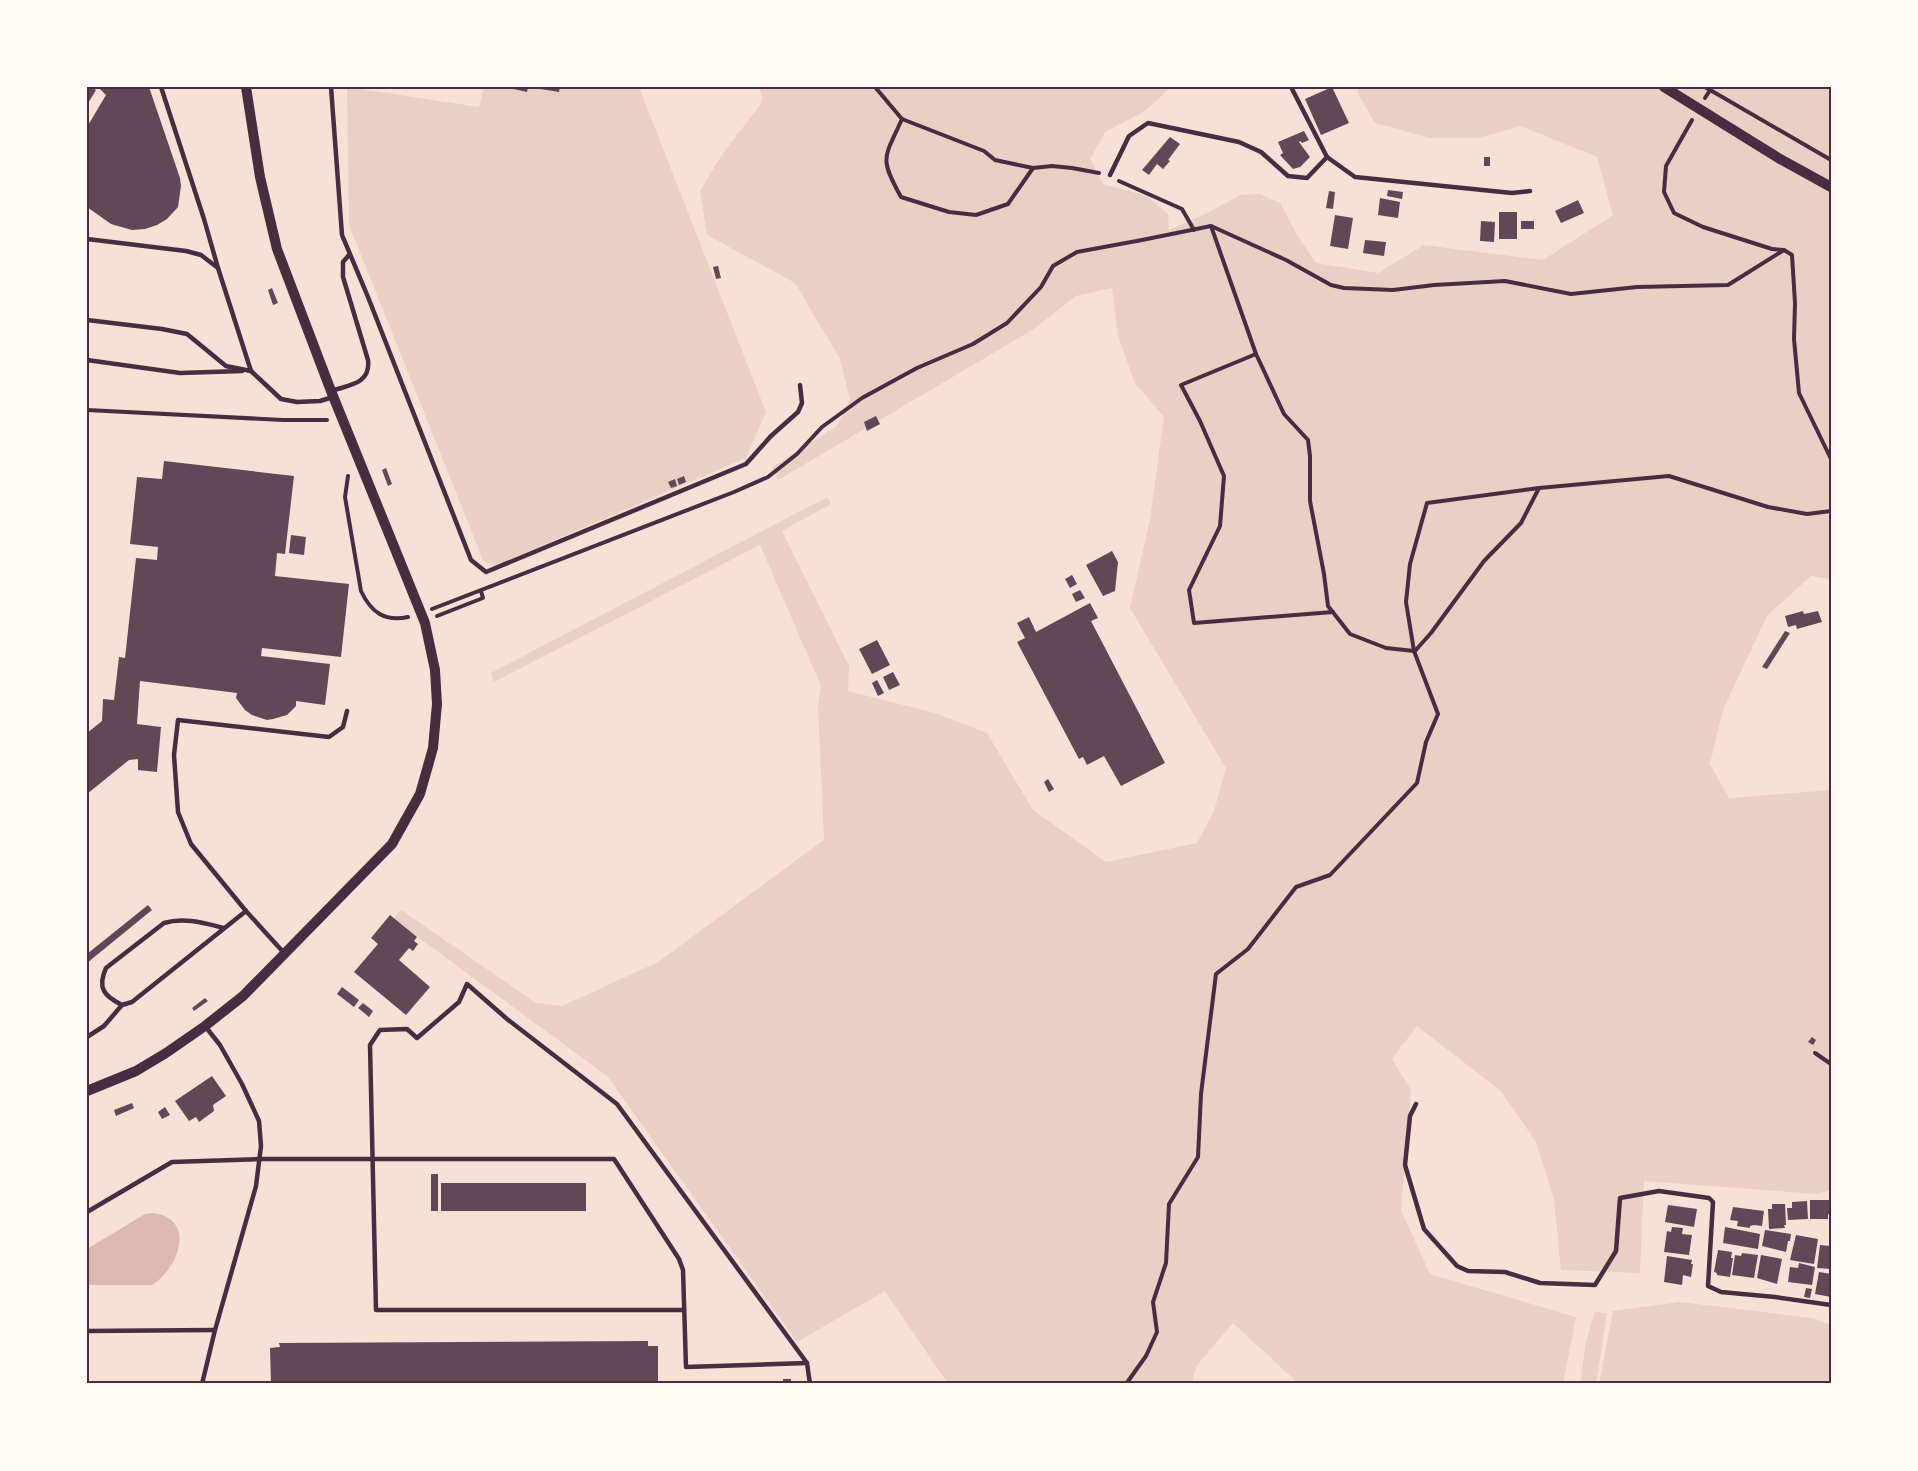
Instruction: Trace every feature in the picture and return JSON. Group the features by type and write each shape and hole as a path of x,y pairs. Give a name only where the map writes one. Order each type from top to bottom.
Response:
{"street":[{"path":"87,1091 136,1071 205,1026 243,996 392,844 420,794 434,748 437,704 435,670 425,623 332,394 277,249 260,177 246,87"},
{"path":"1664,87 1780,159 1831,187"}],"lane":[{"path":"161,87 250,371 280,399 297,402 320,401 368,374 368,360 343,277 343,262 349,255"},
{"path":"332,87 342,235 471,560 486,572 746,464 771,436 798,412 802,403 800,385"},
{"path":"1291,87 1327,158 1355,177 1512,193 1530,191"},
{"path":"1110,175 1129,136 1148,123 1239,142 1261,152 1288,176 1307,178 1327,158"},
{"path":"87,239 186,251 201,255 218,268"},
{"path":"87,320 187,334 226,366 250,371"},
{"path":"87,360 180,373 250,371"},
{"path":"285,954 191,844 178,812 174,755 178,720 329,737 343,727 347,711"},
{"path":"87,1037 104,1026 122,1005 132,1002 246,911"},
{"path":"122,1005 110,999 103,989 102,978 106,968 155,928 176,919 224,928"},
{"path":"684,1310 376,1310 370,1045 380,1030 407,1029 417,1038 459,1002 467,984 507,1019 617,1104 807,1363 810,1384"},
{"path":"202,1384 256,1186 260,1159 260,1121 242,1084 205,1026"},
{"path":"1416,1104 1410,1116 1405,1165 1424,1229 1457,1266 1468,1271 1505,1272 1540,1283 1595,1285 1616,1251 1620,1198 1668,1191 1709,1198 1713,1202 1708,1286 1721,1292 1831,1305"},
{"path":"87,1212 172,1162 260,1159 614,1159 684,1270 686,1367 807,1363"},
{"path":"87,1331 215,1330"}],"path":[{"path":"875,87 902,119 984,151 995,160 1033,168 1052,166 1110,175 1182,209 1194,230"},
{"path":"1705,87 1831,160"},
{"path":"902,119 885,156 887,171 901,197 948,212 976,215 1008,204 1033,168"},
{"path":"1673,154 1666,166 1664,192 1674,213 1703,227 1772,249 1784,250 1791,255 1796,303 1794,339 1799,393 1831,459"},
{"path":"467,596 768,477 797,454 822,427 862,398 917,368 973,344 1007,323 1041,287 1053,266 1077,252 1211,226 1286,260 1331,285 1344,288 1393,290 1505,281 1571,294 1636,287 1728,285 1784,250"},
{"path":"1211,226 1256,354 1284,414 1308,440 1310,501 1328,606 1350,634 1386,648 1414,651"},
{"path":"1256,354 1181,386 1200,421 1224,476 1220,526 1189,590 1194,623 1333,612"},
{"path":"87,410 283,420 328,420"},
{"path":"348,476 345,497 361,591 368,604 381,616"},
{"path":"1126,1384 1146,1356 1158,1332 1153,1302 1166,1263 1169,1204 1198,1157 1201,1094 1216,974 1248,949 1296,887 1330,875 1417,783 1426,742 1438,714 1414,651 1406,602 1410,564 1427,502 1539,488 1669,476 1768,507 1807,514 1831,511"},
{"path":"1414,651 1431,633 1484,561 1521,522 1539,488"},
{"path":"437,616 483,598 481,591"},
{"path":"1815,1053 1831,1064"}],"shaded area":[{"path":"347,87 479,107 484,87 639,87 766,412 746,458 494,566 483,560 349,225"},
{"path":"758,87 1171,87 1145,111 1105,132 1090,159 1103,184 1147,196 1168,214 1169,230 1240,195 1260,194 1280,203 1297,235 1316,263 1378,273 1424,245 1543,260 1613,215 1597,157 1520,126 1479,138 1430,138 1375,123 1358,94 1357,87 1831,87 1831,579 1811,576 1767,616 1723,710 1710,764 1729,798 1831,790 1831,1190 1817,1194 1644,1181 1640,1273 1561,1270 1554,1199 1536,1142 1501,1091 1417,1026 1392,1059 1411,1090 1401,1210 1430,1274 1576,1317 1563,1384 1299,1384 1233,1323 1197,1365 1191,1384 948,1384 885,1291 797,1342 607,1076 393,919 401,910 536,1003 562,1006 658,962 824,840 818,706 821,686 760,545 494,682 491,673 827,497 831,504 782,531 849,666 848,691 935,713 987,733 1033,810 1106,862 1197,843 1214,811 1226,768 1130,608 1150,519 1164,417 1135,383 1118,336 1112,288 1076,296 1034,329 778,480 772,467 837,426 850,399 840,359 795,283 707,235 700,191 721,156 760,105 763,98"},
{"path":"154,1213 167,1217 175,1225 179,1235 179,1246 175,1257 161,1278 152,1285 87,1285 87,1249 145,1214"},
{"path":"1680,1302 1812,1318 1831,1325 1831,1384 1599,1384 1613,1311"},
{"path":"1595,1312 1607,1313 1596,1384 1580,1384 1586,1341"}],"building":[{"path":"87,87 96,90 87,105"},
{"path":"98,87 149,87 181,186 178,207 167,219 157,225 132,230 111,224 87,207 87,127 106,95"},
{"path":"504,87 528,87 527,92"},
{"path":"534,87 560,87 559,92"},
{"path":"1332,87 1349,123 1321,135 1305,99"},
{"path":"1304,131 1309,140 1299,142 1310,157 1300,167 1293,169 1280,155 1283,153 1278,142"},
{"path":"1170,137 1180,144 1163,169 1157,164 1149,175 1142,170"},
{"path":"1484,157 1490,157 1490,166 1484,166"},
{"path":"1388,190 1403,192 1402,199 1387,196"},
{"path":"1329,191 1335,192 1333,209 1326,208"},
{"path":"1380,198 1400,202 1398,218 1378,215"},
{"path":"1578,200 1584,213 1561,223 1555,211"},
{"path":"1499,212 1517,212 1517,239 1499,239"},
{"path":"1335,215 1353,218 1348,249 1330,246"},
{"path":"1481,221 1495,222 1494,242 1480,241"},
{"path":"1521,221 1534,221 1534,229 1521,229"},
{"path":"1365,240 1386,242 1384,256 1363,253"},
{"path":"718,266 721,278 716,279 713,267"},
{"path":"272,288 278,303 273,305 268,290"},
{"path":"876,416 880,424 867,431 864,422"},
{"path":"164,461 294,476 285,554 277,553 275,576 349,584 341,657 262,648 261,656 330,664 325,705 296,701 296,706 287,715 267,720 245,710 236,698 237,693 140,681 137,724 161,727 157,772 138,770 138,759 129,760 87,794 87,733 102,721 103,699 114,700 119,657 125,658 136,558 157,560 158,547 130,544 137,477 162,479"},
{"path":"386,468 392,484 388,486 382,470"},
{"path":"684,476 686,482 679,485 677,479"},
{"path":"675,479 677,486 671,488 668,482"},
{"path":"291,535 306,537 304,555 289,553"},
{"path":"1112,551 1118,562 1115,591 1103,596 1086,565"},
{"path":"1072,575 1077,584 1070,588 1065,579"},
{"path":"1080,590 1085,598 1076,602 1072,594"},
{"path":"1090,603 1098,618 1091,621 1165,763 1121,786 1104,756 1087,765 1083,757 1079,759 1017,642 1025,638 1017,623 1029,617 1036,632"},
{"path":"1803,611 1804,614 1818,611 1822,622 1797,629 1796,625 1788,627 1785,616"},
{"path":"1785,631 1790,633 1767,669 1762,667"},
{"path":"877,640 890,665 872,674 859,649"},
{"path":"893,672 900,685 889,690 883,677"},
{"path":"877,680 884,693 878,696 872,683"},
{"path":"1048,779 1054,789 1049,792 1044,782"},
{"path":"148,905 152,910 87,963 87,954"},
{"path":"390,915 417,937 414,941 418,944 413,951 409,948 399,960 430,987 406,1015 354,972 378,944 371,938"},
{"path":"342,987 359,1000 354,1007 337,994"},
{"path":"205,998 208,1001 194,1011 192,1008"},
{"path":"363,1003 373,1011 369,1017 358,1008"},
{"path":"1812,1037 1816,1040 1813,1045 1808,1042"},
{"path":"212,1076 226,1096 213,1105 214,1111 199,1122 196,1117 189,1121 175,1101"},
{"path":"132,1103 134,1108 116,1116 114,1110"},
{"path":"165,1107 170,1115 162,1119 158,1112"},
{"path":"431,1174 438,1174 438,1211 431,1211"},
{"path":"441,1183 586,1183 586,1211 441,1211"},
{"path":"1810,1200 1831,1200 1831,1215 1828,1214 1828,1219 1810,1219"},
{"path":"1807,1201 1808,1219 1788,1220 1787,1208 1792,1208 1792,1202"},
{"path":"1772,1204 1785,1204 1785,1228 1769,1229 1768,1209 1772,1209"},
{"path":"1668,1205 1697,1209 1694,1227 1665,1222"},
{"path":"1733,1207 1764,1211 1762,1226 1754,1225 1750,1228 1737,1226 1738,1221 1730,1220"},
{"path":"1672,1227 1683,1228 1682,1234 1692,1235 1689,1255 1664,1252 1667,1231 1671,1232"},
{"path":"1725,1227 1760,1234 1758,1249 1723,1243"},
{"path":"1765,1230 1791,1234 1786,1252 1762,1246"},
{"path":"1796,1235 1818,1239 1814,1264 1790,1260"},
{"path":"1820,1245 1831,1246 1831,1269 1817,1268"},
{"path":"1718,1250 1732,1252 1730,1277 1717,1275 1714,1272"},
{"path":"1742,1253 1758,1255 1754,1278 1732,1275 1735,1255 1741,1256"},
{"path":"1761,1255 1782,1259 1777,1284 1757,1278"},
{"path":"1667,1256 1692,1260 1691,1277 1683,1275 1682,1285 1664,1282"},
{"path":"1799,1263 1815,1267 1812,1285 1788,1282 1790,1267 1798,1268"},
{"path":"1819,1272 1831,1274 1831,1297 1815,1294"},
{"path":"1806,1288 1812,1289 1810,1298 1804,1297"},
{"path":"648,1341 648,1346 658,1346 658,1384 271,1384 270,1348 280,1347 279,1343"},
{"path":"783,1379 791,1379 791,1384 783,1384"}]}
